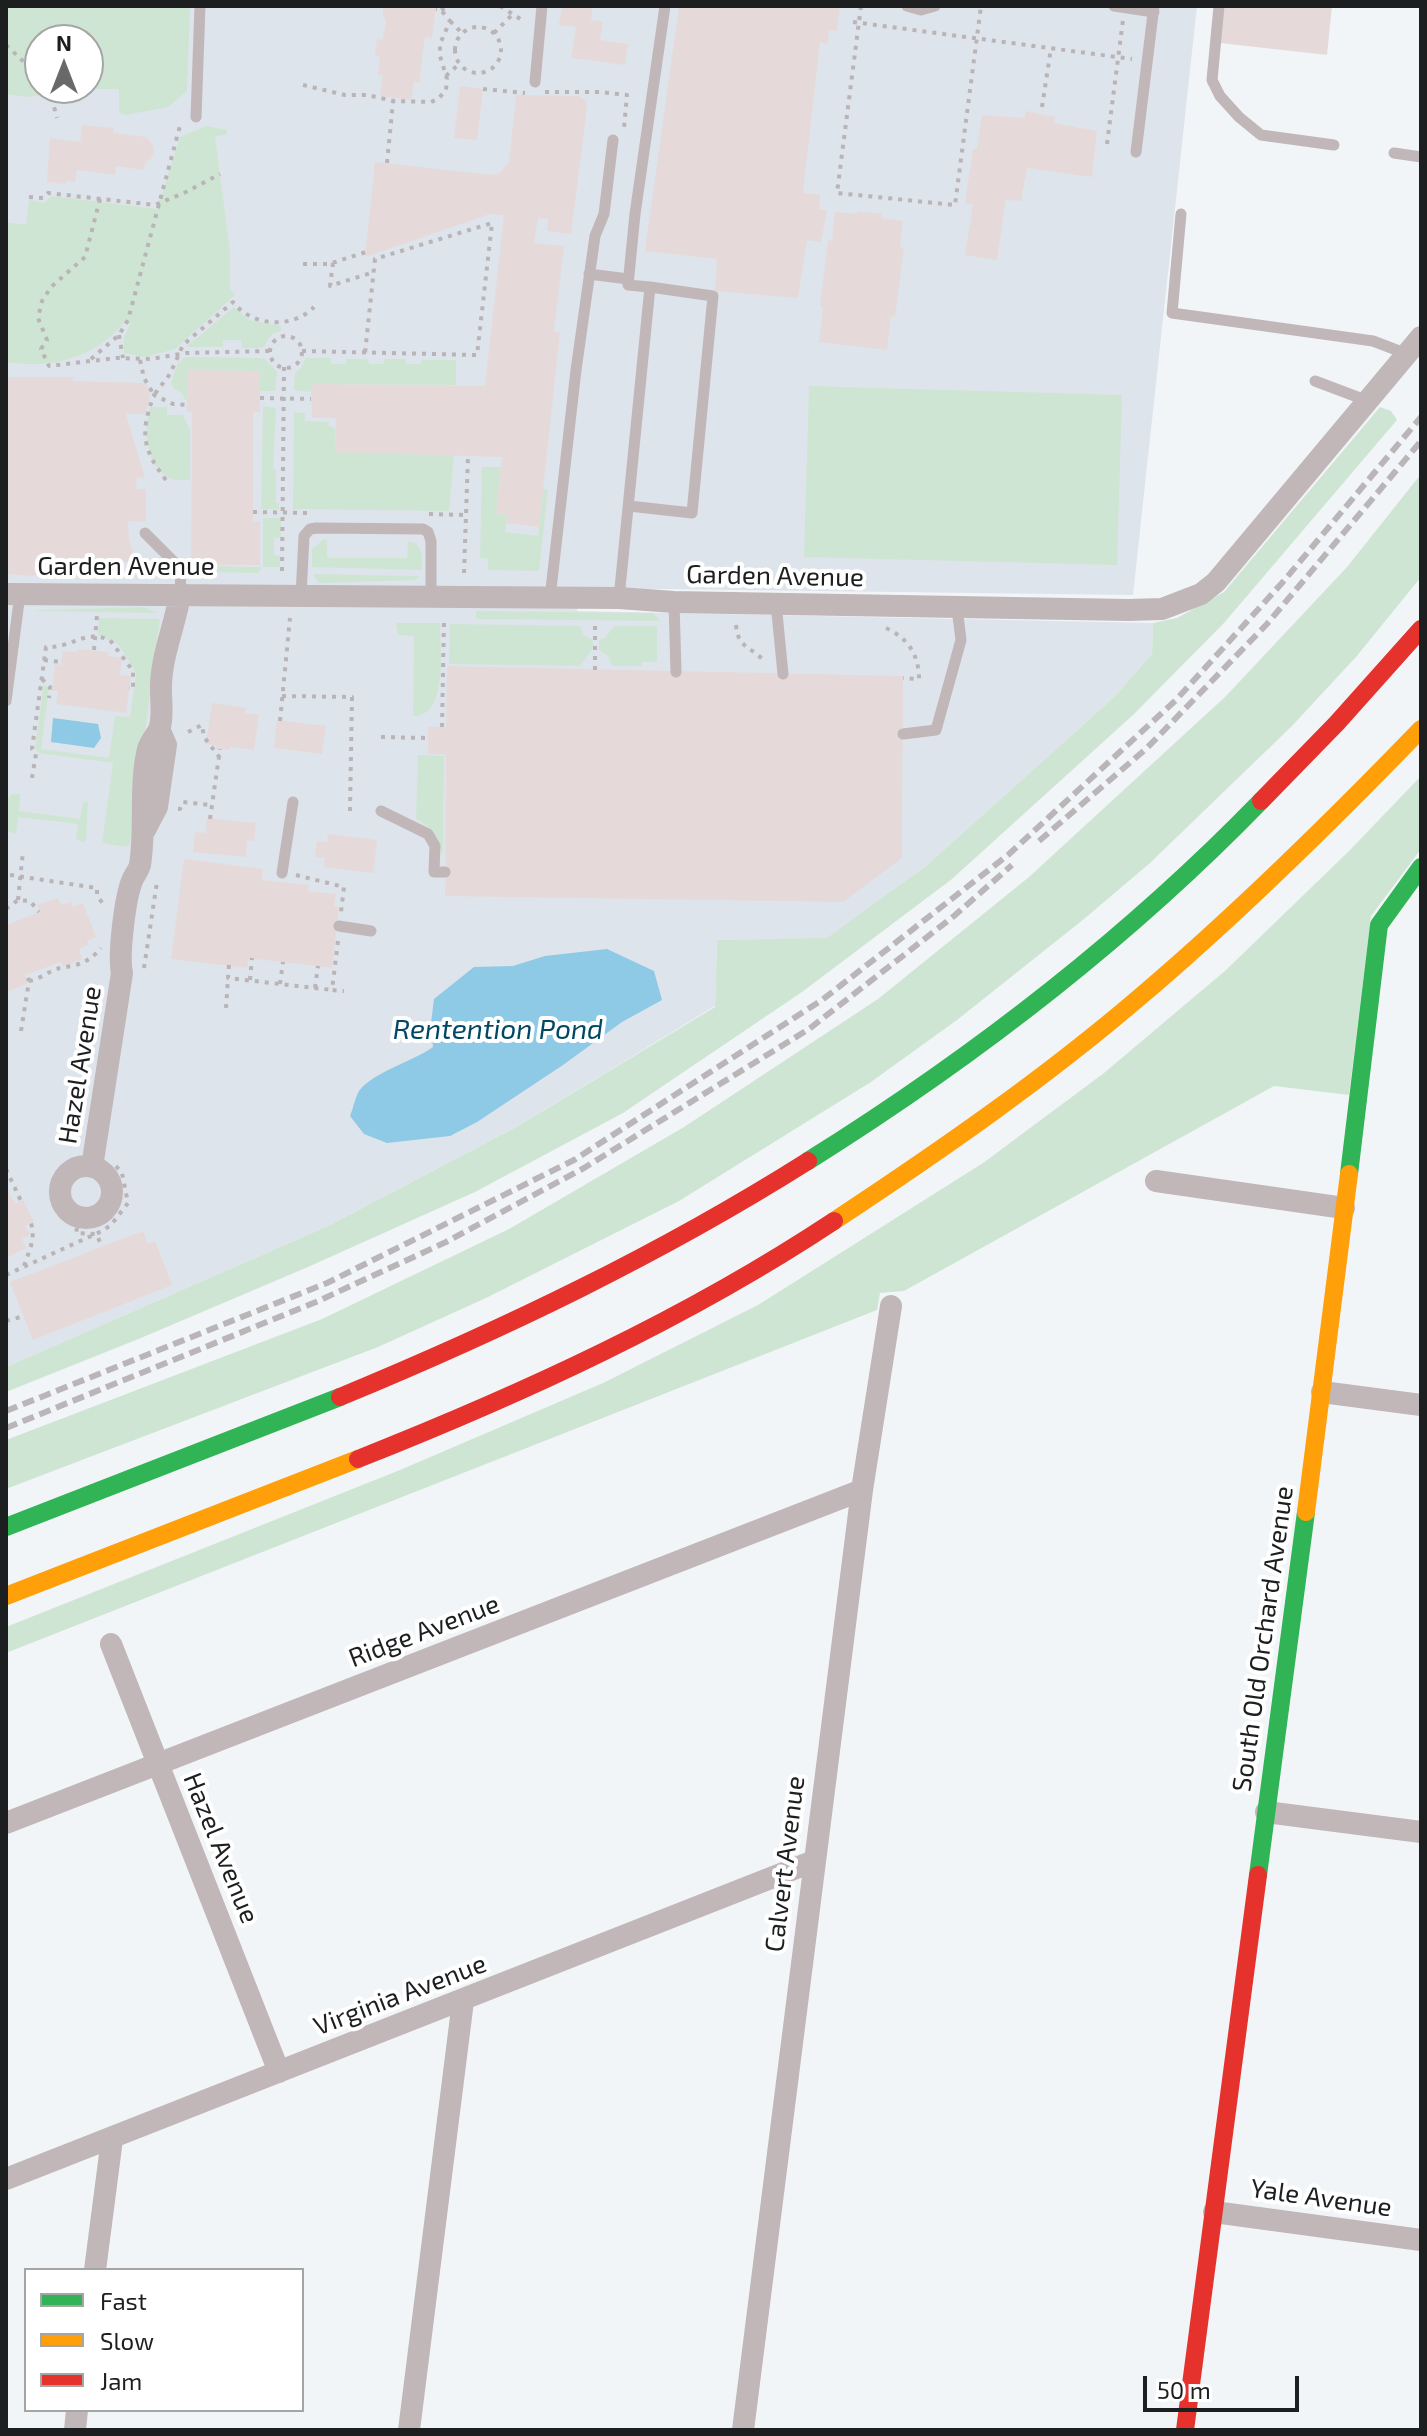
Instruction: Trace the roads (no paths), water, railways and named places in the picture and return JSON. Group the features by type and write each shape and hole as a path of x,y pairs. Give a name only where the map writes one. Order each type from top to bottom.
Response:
{"main road":[{"path":"6,1527 436,1357 540,1310 644,1258 839,1142 1028,1009 1118,935 1203,860 1285,780 1364,697 1421,629"},
{"path":"6,1596 397,1443 518,1392 693,1304 794,1246 988,1118 1171,974 1341,815 1421,729"},
{"name":"South Old Orchard Avenue","path":"1185,2430 1322,1392 1379,925 1421,867"}],"street":[{"name":"Garden Avenue","path":"13,594 619,598 957,608 1162,609 1201,594 1216,582 1414,346"},
{"name":"Hazel Avenue","path":"92,1167 122,973 119,959 131,882 139,870 145,830 142,806 149,747 159,729 170,631 176,619 180,595"},
{"name":"Hazel Avenue","path":"83,1166 92,1167 110,1182 112,1198 108,1207 95,1217 79,1218 61,1203 60,1186 68,1172 83,1166"},
{"path":"1156,1181 1344,1208"},
{"name":"Calvert Avenue","path":"743,2430 862,1490 891,1306"},
{"path":"1322,1392 1421,1405"},
{"name":"Ridge Avenue","path":"6,1823 862,1490"},
{"name":"Hazel Avenue","path":"111,1644 279,2072"},
{"path":"1266,1812 1421,1832"},
{"name":"Virginia Avenue","path":"6,2179 814,1861"},
{"path":"409,2430 463,2001"},
{"path":"95,2268 112,2139"},
{"name":"Yale Avenue","path":"1214,2212 1421,2240"}],"lane":[{"path":"196,117 200,6"},
{"path":"535,82 542,6"},
{"path":"629,506 692,513 712,311 713,296 628,285 665,6"},
{"path":"907,6 921,10 935,6"},
{"path":"1219,6 1212,80 1220,96 1261,135 1334,145"},
{"path":"1119,7 1154,9 1136,152"},
{"path":"550,598 589,274 618,138"},
{"path":"1394,153 1421,157"},
{"path":"1181,214 1172,313 1414,346"},
{"path":"589,274 628,279"},
{"path":"619,598 650,287"},
{"path":"1315,381 1368,401"},
{"path":"301,596 304,536 310,529 316,528 423,529 428,532 431,541 431,597"},
{"path":"145,533 181,569 180,595"},
{"path":"6,701 13,645 13,594"},
{"path":"674,602 676,672"},
{"path":"776,603 783,674"},
{"path":"903,734 936,730 961,640 957,608"},
{"path":"282,873 293,802"},
{"path":"381,811 428,834 435,846 434,872 445,872"},
{"path":"339,926 371,931"}],"water":[{"path":"53,718 98,724 101,738 94,748 51,742"},
{"name":"Rentention Pond","path":"607,949 654,971 662,1000 622,1022 477,1122 450,1136 387,1143 364,1134 350,1116 359,1091 365,1084 433,1047 431,1023 434,999 474,967 513,966 545,956"}],"railway":[{"path":"6,1411 327,1283 574,1160 822,1000 1008,855 1176,700 1282,583 1421,417"},
{"path":"1039,841 1147,748 1267,624 1421,441"},
{"path":"6,1428 316,1302 446,1242 584,1168 809,1029 954,916 1012,865"}]}
